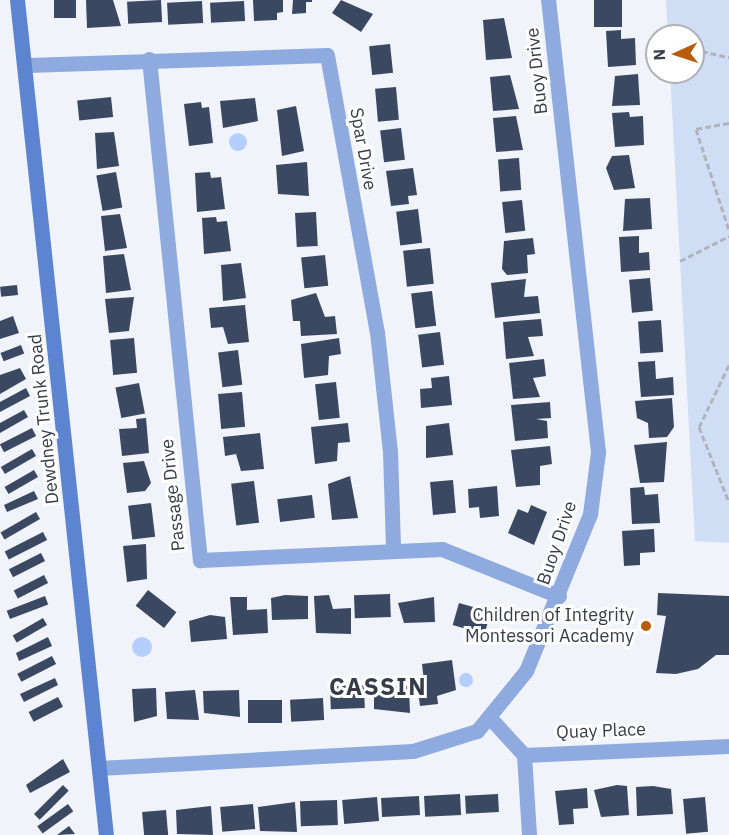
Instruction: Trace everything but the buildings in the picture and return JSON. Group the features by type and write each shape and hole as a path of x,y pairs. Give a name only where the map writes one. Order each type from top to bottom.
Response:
{"main road":[{"name":"Dewdney Trunk Road","path":"17,0 28,65 106,835"}],"street":[{"name":"Buoy Drive","path":"99,768 413,751 455,740 491,719 526,670 559,596 590,514 598,452 548,0"},
{"name":"Spar Drive","path":"28,65 149,59 327,55 377,332 390,451 393,548"},
{"name":"Passage Drive","path":"149,59 200,560 393,548 442,549 559,596"},
{"path":"491,719 524,755 530,835"},
{"name":"Quay Place","path":"524,755 729,746"}],"path":[{"path":"705,52 729,57"},
{"path":"729,123 696,129 729,230"},
{"path":"680,261 729,236"},
{"path":"729,365 699,427 729,502"}],"shaded area":[{"path":"666,0 729,0 729,543 695,541 671,84 705,84 705,24 667,24"}],"water":[{"path":"238,133 244,136 247,142 244,148 238,151 232,148 229,142 232,136"},
{"path":"142,637 149,640 152,647 149,654 142,657 135,654 132,647 135,640"},
{"path":"463,673 469,673 473,680 469,687 463,687 459,683 459,677"}],"place":[{"name":"Children of Integrity Montessori Academy","path":"646,626"}],"district":[{"name":"CASSIN","path":"378,687"}]}
